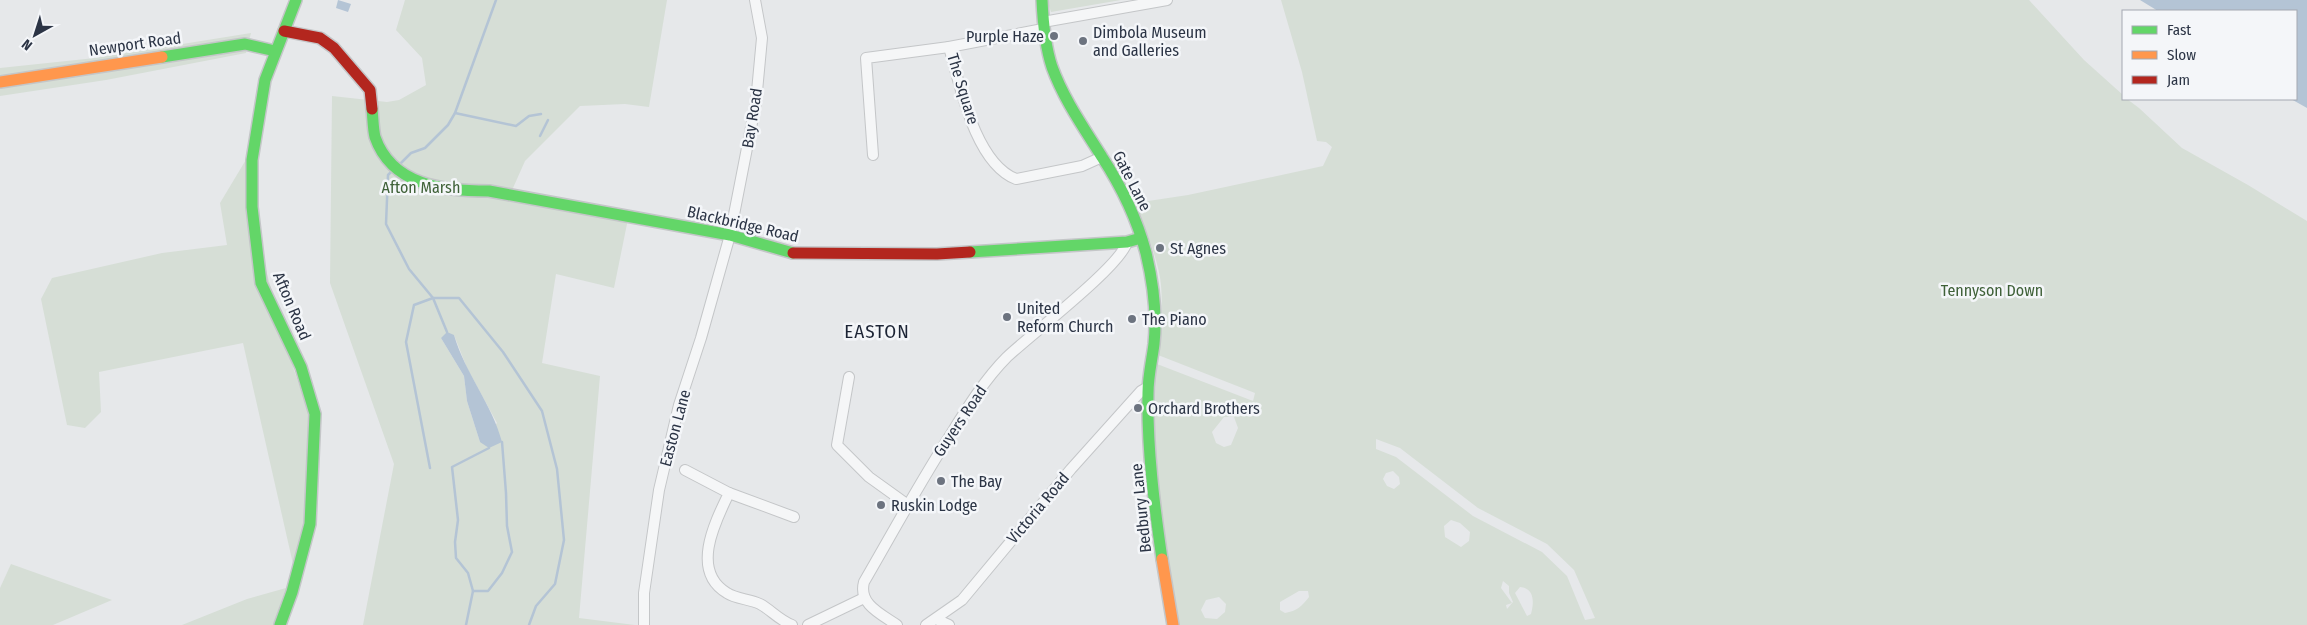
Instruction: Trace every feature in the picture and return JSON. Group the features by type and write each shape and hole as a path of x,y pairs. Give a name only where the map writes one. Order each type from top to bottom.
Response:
{"street":[{"name":"Afton Road","path":"280,625 292,592 310,524 315,414 301,367 261,283 252,207 252,160 265,80 296,0"},
{"name":"Bay Road","path":"730,235 756,102 762,38 755,0"},
{"name":"Gate Lane","path":"1042,0 1043,25 1049,56 1061,88 1079,123 1102,157 1119,188 1141,238 1148,266 1154,323 1154,341 1148,387"},
{"name":"The Square","path":"1102,157 1082,166 1016,179 1006,175 998,167 979,138 967,112 949,47 1043,25 1167,0"},
{"name":"Blackbridge Road","path":"284,31 320,38 334,48 370,90 376,136 389,163 403,174 457,191 489,191 730,235 796,254 937,254 1127,242 1141,238"},
{"name":"Newport Road","path":"0,82 246,44 275,51"},
{"path":"873,155 866,58 949,47"},
{"name":"Easton Lane","path":"644,625 644,593 659,490 678,405 701,338 730,235"},
{"name":"Guyers Road","path":"864,598 862,590 864,582 908,504 970,403 1006,358 1092,282 1118,257 1127,242"},
{"path":"849,377 837,445 869,477 908,504"},
{"name":"Victoria Road","path":"926,625 962,600 1071,469 1141,391 1148,387"},
{"name":"Bedbury Lane","path":"1148,387 1156,519 1173,625"},
{"path":"685,470 729,493 794,517"},
{"path":"729,493 715,522 709,551 707,566 713,583 728,594 759,604 778,622 792,625"},
{"path":"808,625 864,598 897,625"},
{"path":"936,619 949,625"}],"green space":[{"name":"Afton Marsh","path":"405,0 667,0 649,107 625,104 580,106 525,161 509,197 628,219 614,288 556,274 542,363 600,376 579,618 635,625 363,625 394,464 330,283 332,96 387,102 399,100 426,85 422,58 396,30","holes":["454,335 467,368 497,423 480,442 467,401 464,376 441,338"]},
{"path":"1047,0 1121,0 1051,12"},
{"name":"Tennyson Down","path":"1281,0 2029,0 2084,60 2122,94 2122,100 2128,100 2139,108 2182,148 2307,221 2307,625 1176,625 1158,515 1151,386 1157,364 1253,401 1255,393 1158,355 1162,311 1160,276 1151,244 1135,203 1188,195 1323,166 1332,147 1326,142 1317,141 1302,72","holes":["1224,417 1234,417 1238,428 1231,445 1224,447 1216,443 1212,432","1376,439 1400,448 1478,508 1547,544 1574,570 1595,618 1585,620 1567,576 1542,552 1473,516 1396,457 1376,449","1393,471 1399,477 1400,484 1394,489 1387,486 1383,479 1386,473","1451,520 1460,523 1470,532 1469,541 1461,547 1445,537 1444,526","1503,581 1509,586 1509,593 1513,602 1507,609 1506,605 1512,603 1501,588","1520,587 1525,588 1531,593 1533,605 1531,614 1527,616 1515,593","1299,591 1308,591 1309,597 1299,608 1293,611 1285,613 1280,610 1280,602","1219,597 1226,604 1225,612 1217,619 1205,618 1201,610 1206,600"]},
{"path":"251,33 246,53 106,80 0,96 0,68 95,58"},
{"path":"247,158 248,206 294,370 310,416 306,522 293,564 243,343 99,372 101,412 85,428 67,425 41,299 52,278 162,253 227,245 220,203"},
{"path":"11,564 112,600 53,625 0,625 0,588"},
{"path":"286,588 273,625 182,625 247,599"}],"water":[{"path":"338,0 351,4 348,12 336,8"},
{"path":"2140,0 2307,0 2307,108 2293,100 2297,100 2297,10 2156,10"},
{"path":"447,332 454,335 465,362 498,428 502,442 489,448 480,442 467,401 464,376 441,338"}],"waterway":[{"path":"399,165 411,153 425,148 448,125 455,113 496,0"},
{"path":"455,113 516,126 529,116 541,114"},
{"path":"540,136 548,120"},
{"path":"391,172 388,175 386,224 409,269 433,298 447,332"},
{"path":"430,468 406,342 414,305 433,298 459,298 503,352 542,411 557,469 564,540 555,584 536,606 529,625"},
{"path":"473,591 488,591 502,573 512,552 507,526 502,442"},
{"path":"466,625 473,591 468,573 456,558 455,542 458,520 452,467 489,448"}],"traffic: fast":[{"path":"280,625 292,592 310,524 315,414 301,367 261,283 252,207 252,160 265,80 296,0"},
{"path":"1042,0 1046,43 1052,67 1062,91 1122,191 1133,215 1146,253 1154,298 1155,321 1148,387 1150,455 1162,559"},
{"path":"162,57 245,44 275,51"},
{"path":"372,109 375,137 383,153 394,166 407,176 422,182 438,187 489,191 730,235 793,253"},
{"path":"970,252 1127,242 1141,238"}],"traffic: slow":[{"path":"0,82 162,57"},
{"path":"1162,559 1173,625"}],"traffic: jam":[{"path":"284,31 320,38 334,48 370,90 372,109"},
{"path":"793,253 937,254 970,252"}],"place":[{"name":"Purple Haze","path":"1054,36"},
{"name":"Dimbola Museum and Galleries","path":"1083,41"},
{"name":"St Agnes","path":"1160,248"},
{"name":"United Reform Church","path":"1007,317"},
{"name":"The Piano","path":"1132,319"},
{"name":"Orchard Brothers","path":"1138,408"},
{"name":"The Bay","path":"941,481"},
{"name":"Ruskin Lodge","path":"881,505"}],"district":[{"name":"EASTON","path":"877,331"}]}
